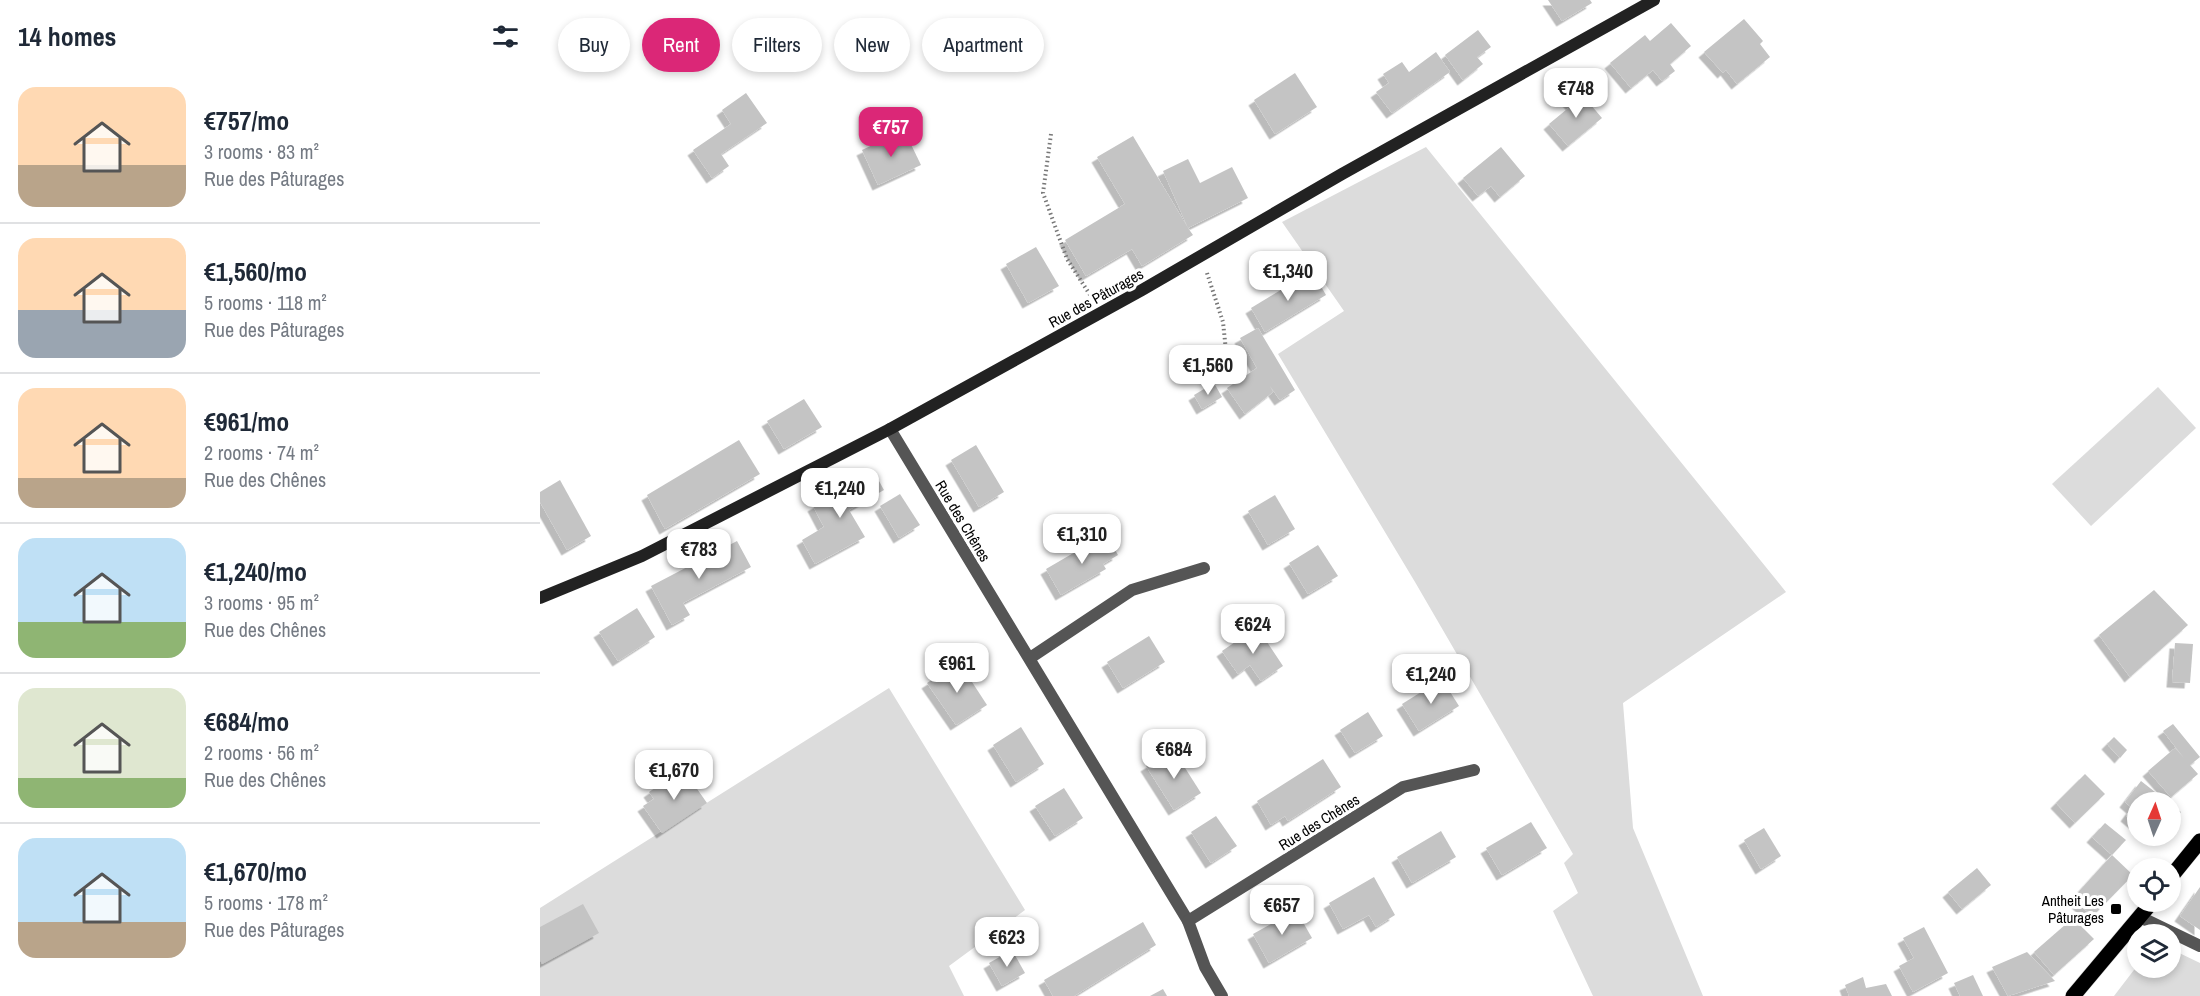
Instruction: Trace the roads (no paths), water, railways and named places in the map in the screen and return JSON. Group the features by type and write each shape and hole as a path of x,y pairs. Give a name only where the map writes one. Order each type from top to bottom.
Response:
{"main road":[{"path":"2181,864 2200,840"},
{"path":"2073,996 2144,912"}],"street":[{"name":"Rue des Pâturages","path":"540,598 642,556 890,429 1654,0"},
{"name":"Rue des Chênes","path":"890,429 1188,921 1205,967 1222,996"},
{"path":"1030,658 1132,590 1204,568"},
{"name":"Rue des Chênes","path":"1188,921 1403,787 1474,770"},
{"path":"2140,917 2200,946"}],"place":[{"name":"Antheit Les Pâturages","path":"2116,909"}]}
